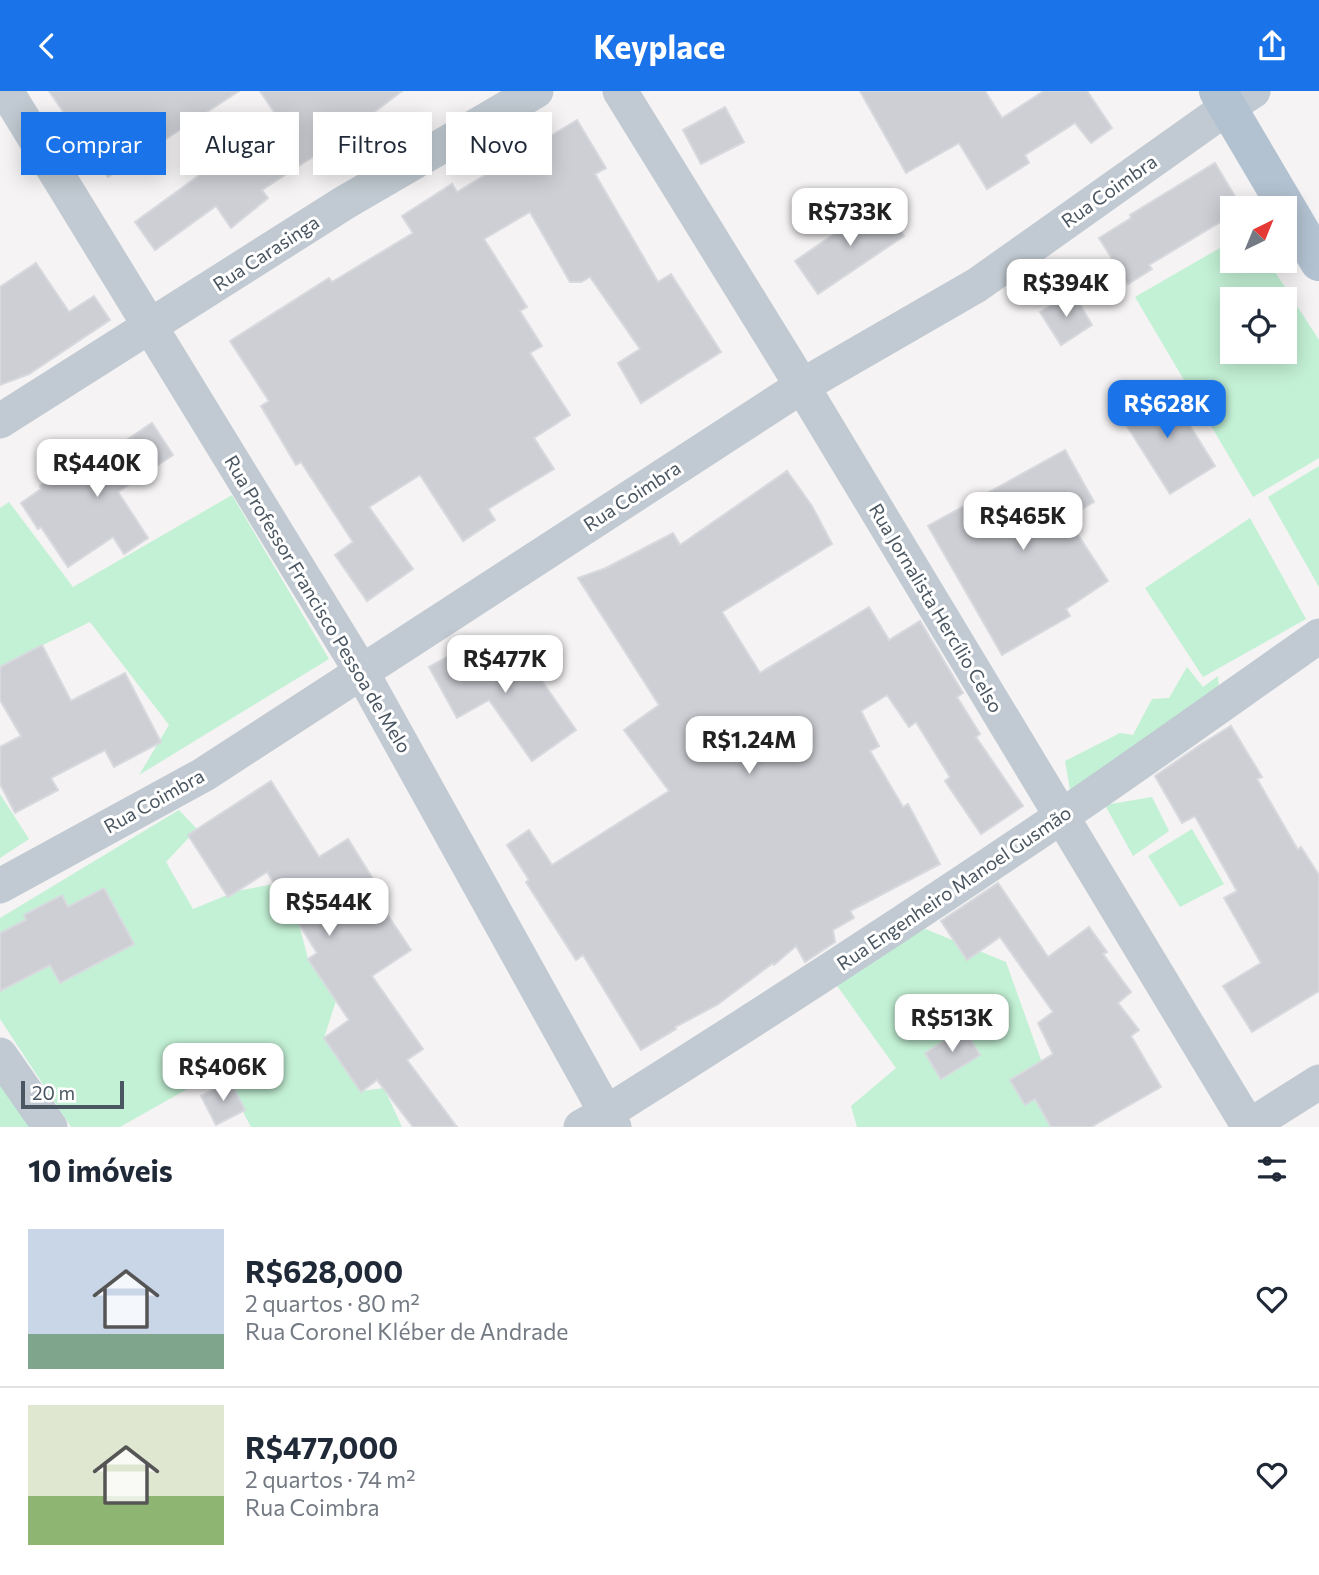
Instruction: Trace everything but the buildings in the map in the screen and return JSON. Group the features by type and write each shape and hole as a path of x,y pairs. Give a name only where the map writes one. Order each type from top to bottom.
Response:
{"main road":[{"path":"1233,96 1319,262"}],"street":[{"name":"Rua Professor Francisco Pessoa de Melo","path":"6,91 361,671 601,1122"},
{"name":"Rua Carasinga","path":"0,421 344,203 536,91"},
{"name":"Rua Jornalista Hercílio Celso","path":"621,91 1249,1127"},
{"name":"Rua Coimbra","path":"0,885 203,775 802,386 977,285 1233,96"},
{"name":"Rua Engenheiro Manoel Gusmão","path":"601,1122 1062,816 1319,636"},
{"path":"0,1055 50,1127"},
{"path":"1249,1127 1319,1082"}],"green space":[{"path":"1220,248 1220,273 1276,273 1285,287 1220,287 1220,364 1297,364 1297,306 1319,340 1319,458 1253,497 1135,297"},
{"path":"1319,466 1319,587 1268,497"},
{"path":"232,495 329,659 139,775 169,725 90,622 0,666 0,508 9,502 73,587"},
{"path":"1250,518 1306,619 1203,677 1145,588"},
{"path":"1187,667 1203,687 1218,676 1221,712 1072,801 1065,761 1120,733 1133,735 1152,699 1169,698"},
{"path":"0,794 29,839 0,858"},
{"path":"1152,797 1169,831 1133,856 1105,805"},
{"path":"179,810 197,829 166,862 193,909 237,891 275,884 299,924 308,959 336,1001 324,1038 361,1091 384,1088 402,1127 251,1127 221,1070 120,1127 71,1127 0,1019 0,918"},
{"path":"1192,829 1224,884 1180,907 1148,856"},
{"path":"906,921 1006,962 1065,1127 857,1127 851,1106 896,1068 835,983"},
{"path":"0,1073 40,1127 0,1127"}]}
